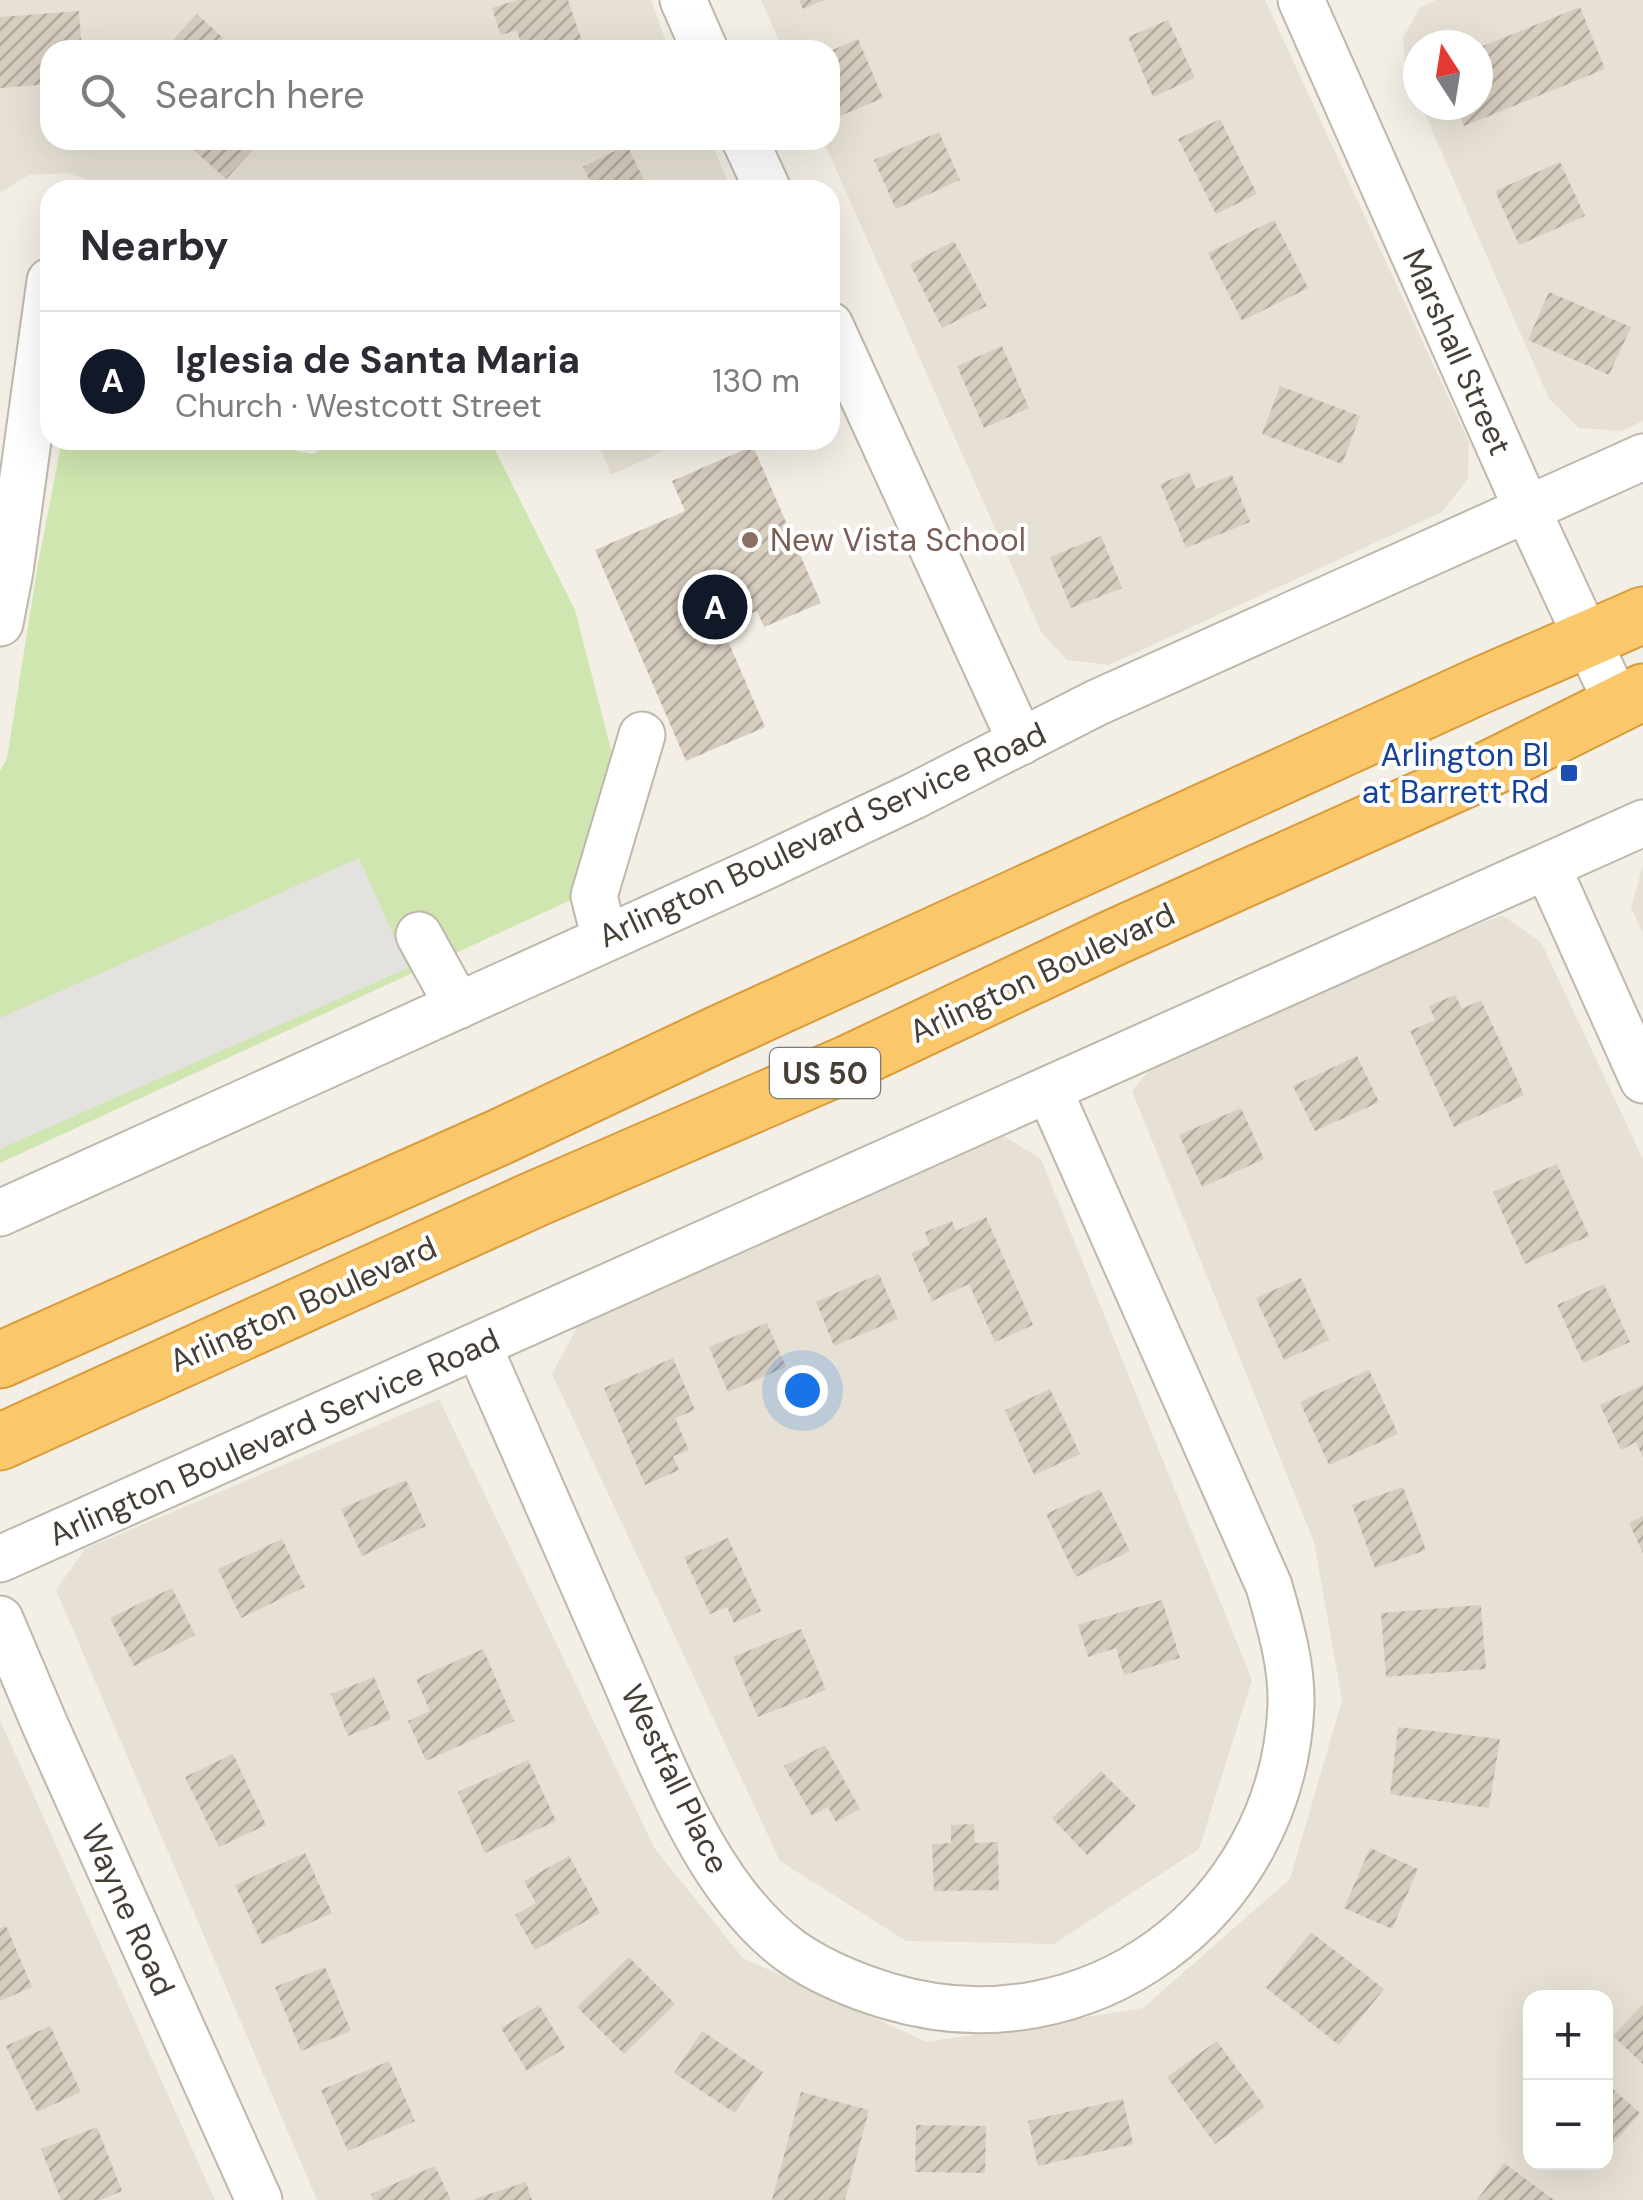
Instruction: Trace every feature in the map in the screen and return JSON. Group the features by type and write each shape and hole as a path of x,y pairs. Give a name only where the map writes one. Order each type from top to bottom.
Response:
{"highway":[{"name":"US 50","path":"0,1360 502,1136 1479,686 1643,616"},
{"name":"Arlington Boulevard","path":"0,1442 535,1199 850,1063 1113,938 1494,766 1630,697"}],"street":[{"path":"683,0 701,40"},
{"name":"Marshall Street","path":"1307,2 1526,509 1588,640 1630,697"},
{"path":"750,150 763,180"},
{"path":"840,347 1021,742"},
{"path":"0,624 40,354"},
{"name":"Arlington Boulevard Service Road","path":"0,1213 605,940 914,796 1096,703 1643,457"},
{"path":"605,940 594,896 642,735"},
{"name":"Arlington Boulevard Service Road","path":"0,1560 1643,823"},
{"path":"1546,866 1643,1080"},
{"path":"418,935 458,1006"},
{"name":"Westfall Place","path":"478,1345 686,1814 724,1880 756,1918 791,1951 815,1966 860,1988 910,2003 966,2012 1002,2010 1058,2000 1110,1981 1166,1948 1214,1904 1235,1876 1264,1826 1282,1768 1290,1685 1286,1647 1269,1586 1050,1090"},
{"name":"Wayne Road","path":"0,1618 259,2200"}],"shaded area":[{"path":"0,0 651,0 665,40 40,40 40,150 714,150 728,180 88,180 68,173 29,175 0,193"},
{"path":"761,0 1265,0 1469,442 1468,479 1442,512 1109,665 1067,660 1041,632 827,150 840,150 840,40 779,40"},
{"path":"1436,0 1643,0 1643,421 1621,431 1579,428 1549,399 1428,120 1493,120 1493,30 1407,30 1420,7"},
{"path":"601,450 666,450 611,475"},
{"path":"359,858 408,968 0,1149 0,1018"},
{"path":"1643,865 1643,934 1631,907"},
{"path":"1502,915 1541,942 1643,1159 1643,2200 317,2200 56,1590 85,1549 439,1399 655,1849 743,1958 927,2042 1143,2008 1290,1879 1342,1700 1314,1542 1132,1091 1161,1057"},
{"path":"999,1133 1041,1159 1252,1680 1199,1849 1054,1944 906,1941 780,1861 552,1374 580,1322"},
{"path":"0,1720 215,2200 0,2200"}],"green space":[{"path":"60,450 292,450 312,454 321,450 495,450 575,610 614,761 573,899 0,1163 0,771 7,758"}],"building":[{"path":"517,0 568,0 582,40 520,40 517,30 501,35 492,8"},
{"path":"799,0 824,0 803,9"},
{"path":"1580,7 1605,69 1493,114 1493,42"},
{"path":"79,11 81,40 40,40 40,85 0,88 0,17"},
{"path":"197,14 223,38 221,40 173,40"},
{"path":"1168,20 1195,78 1153,97 1128,37"},
{"path":"858,39 883,98 840,116 840,47"},
{"path":"1220,119 1257,194 1216,214 1178,139"},
{"path":"939,132 960,180 896,209 874,160"},
{"path":"194,150 253,150 226,179"},
{"path":"617,150 629,150 644,180 589,180 583,167"},
{"path":"1560,162 1585,216 1519,245 1495,191"},
{"path":"1274,220 1308,288 1242,321 1208,253"},
{"path":"954,241 987,306 942,328 910,264"},
{"path":"1549,292 1631,327 1609,375 1528,340"},
{"path":"1002,346 1029,408 984,428 957,366"},
{"path":"1280,386 1360,416 1342,464 1262,434"},
{"path":"744,450 755,450 821,603 764,627 757,611 722,627 765,727 686,761 595,550 685,511 672,481"},
{"path":"1189,472 1196,489 1232,475 1250,522 1186,548 1160,484"},
{"path":"1101,536 1122,588 1071,608 1050,557"},
{"path":"1455,995 1462,1009 1481,1000 1524,1095 1454,1127 1410,1031 1435,1020 1429,1006"},
{"path":"1357,1056 1379,1102 1315,1131 1293,1086"},
{"path":"1241,1108 1264,1159 1202,1187 1179,1135"},
{"path":"1557,1164 1589,1236 1525,1264 1493,1192"},
{"path":"986,1217 1033,1325 995,1342 969,1284 932,1301 911,1253 930,1245 925,1232 952,1221 956,1231"},
{"path":"879,1274 898,1319 834,1346 816,1302"},
{"path":"1301,1278 1329,1340 1284,1360 1256,1298"},
{"path":"1604,1284 1630,1342 1583,1363 1557,1305"},
{"path":"767,1323 786,1367 728,1392 709,1347"},
{"path":"673,1358 695,1410 675,1418 689,1450 673,1456 679,1470 645,1485 604,1388"},
{"path":"1369,1370 1398,1434 1329,1465 1300,1402"},
{"path":"1643,1385 1643,1458 1636,1442 1621,1450 1600,1405"},
{"path":"1050,1389 1080,1454 1034,1475 1005,1410"},
{"path":"406,1480 426,1526 362,1556 341,1509"},
{"path":"1403,1487 1426,1550 1375,1568 1352,1505"},
{"path":"1100,1489 1130,1551 1076,1577 1046,1514"},
{"path":"1643,1516 1643,1553 1629,1523"},
{"path":"728,1538 761,1611 734,1623 727,1607 710,1614 684,1557"},
{"path":"282,1539 305,1587 241,1618 218,1569"},
{"path":"172,1588 195,1635 134,1666 110,1618"},
{"path":"1162,1600 1180,1658 1124,1675 1116,1648 1088,1657 1078,1625"},
{"path":"1481,1605 1486,1669 1386,1677 1381,1613"},
{"path":"801,1629 826,1690 758,1717 733,1657"},
{"path":"483,1649 514,1721 426,1761 408,1721 430,1711 416,1679"},
{"path":"374,1677 391,1719 348,1736 331,1694"},
{"path":"1398,1727 1500,1739 1489,1808 1390,1794"},
{"path":"825,1745 860,1809 836,1822 828,1807 812,1816 784,1766"},
{"path":"233,1754 266,1825 219,1847 185,1777"},
{"path":"528,1760 556,1821 485,1853 458,1792"},
{"path":"1101,1771 1136,1806 1087,1855 1052,1818"},
{"path":"974,1824 975,1843 998,1842 999,1890 934,1891 932,1844 951,1843 951,1825"},
{"path":"1370,1848 1418,1869 1392,1929 1344,1908"},
{"path":"305,1853 332,1913 262,1944 235,1885"},
{"path":"569,1856 600,1913 535,1950 515,1915 536,1903 524,1881"},
{"path":"6,1926 32,1987 0,2001 0,1928"},
{"path":"1311,1932 1384,1989 1339,2045 1266,1988"},
{"path":"629,1957 675,2004 624,2054 577,2007"},
{"path":"325,1967 351,2031 301,2051 275,1987"},
{"path":"1643,2004 1643,2064 1613,2036"},
{"path":"539,2005 565,2048 527,2071 501,2028"},
{"path":"50,2026 81,2092 37,2112 6,2046"},
{"path":"702,2031 763,2072 735,2113 674,2073"},
{"path":"1217,2041 1265,2107 1215,2144 1167,2077"},
{"path":"389,2061 415,2121 348,2151 321,2090"},
{"path":"1613,2089 1640,2113 1613,2144"},
{"path":"801,2092 869,2110 845,2200 772,2200"},
{"path":"1123,2099 1133,2144 1038,2166 1028,2121"},
{"path":"916,2125 986,2126 985,2173 915,2172"},
{"path":"97,2127 122,2191 100,2200 61,2200 41,2149"},
{"path":"1504,2163 1554,2200 1477,2200"},
{"path":"435,2166 451,2200 373,2200 371,2194"},
{"path":"526,2182 532,2200 474,2199"}],"place":[{"name":"New Vista School","path":"750,540"},
{"name":"Iglesia de Santa Maria","path":"715,607"},
{"name":"Arlington Bl at Barrett Rd","path":"1569,773"}]}
